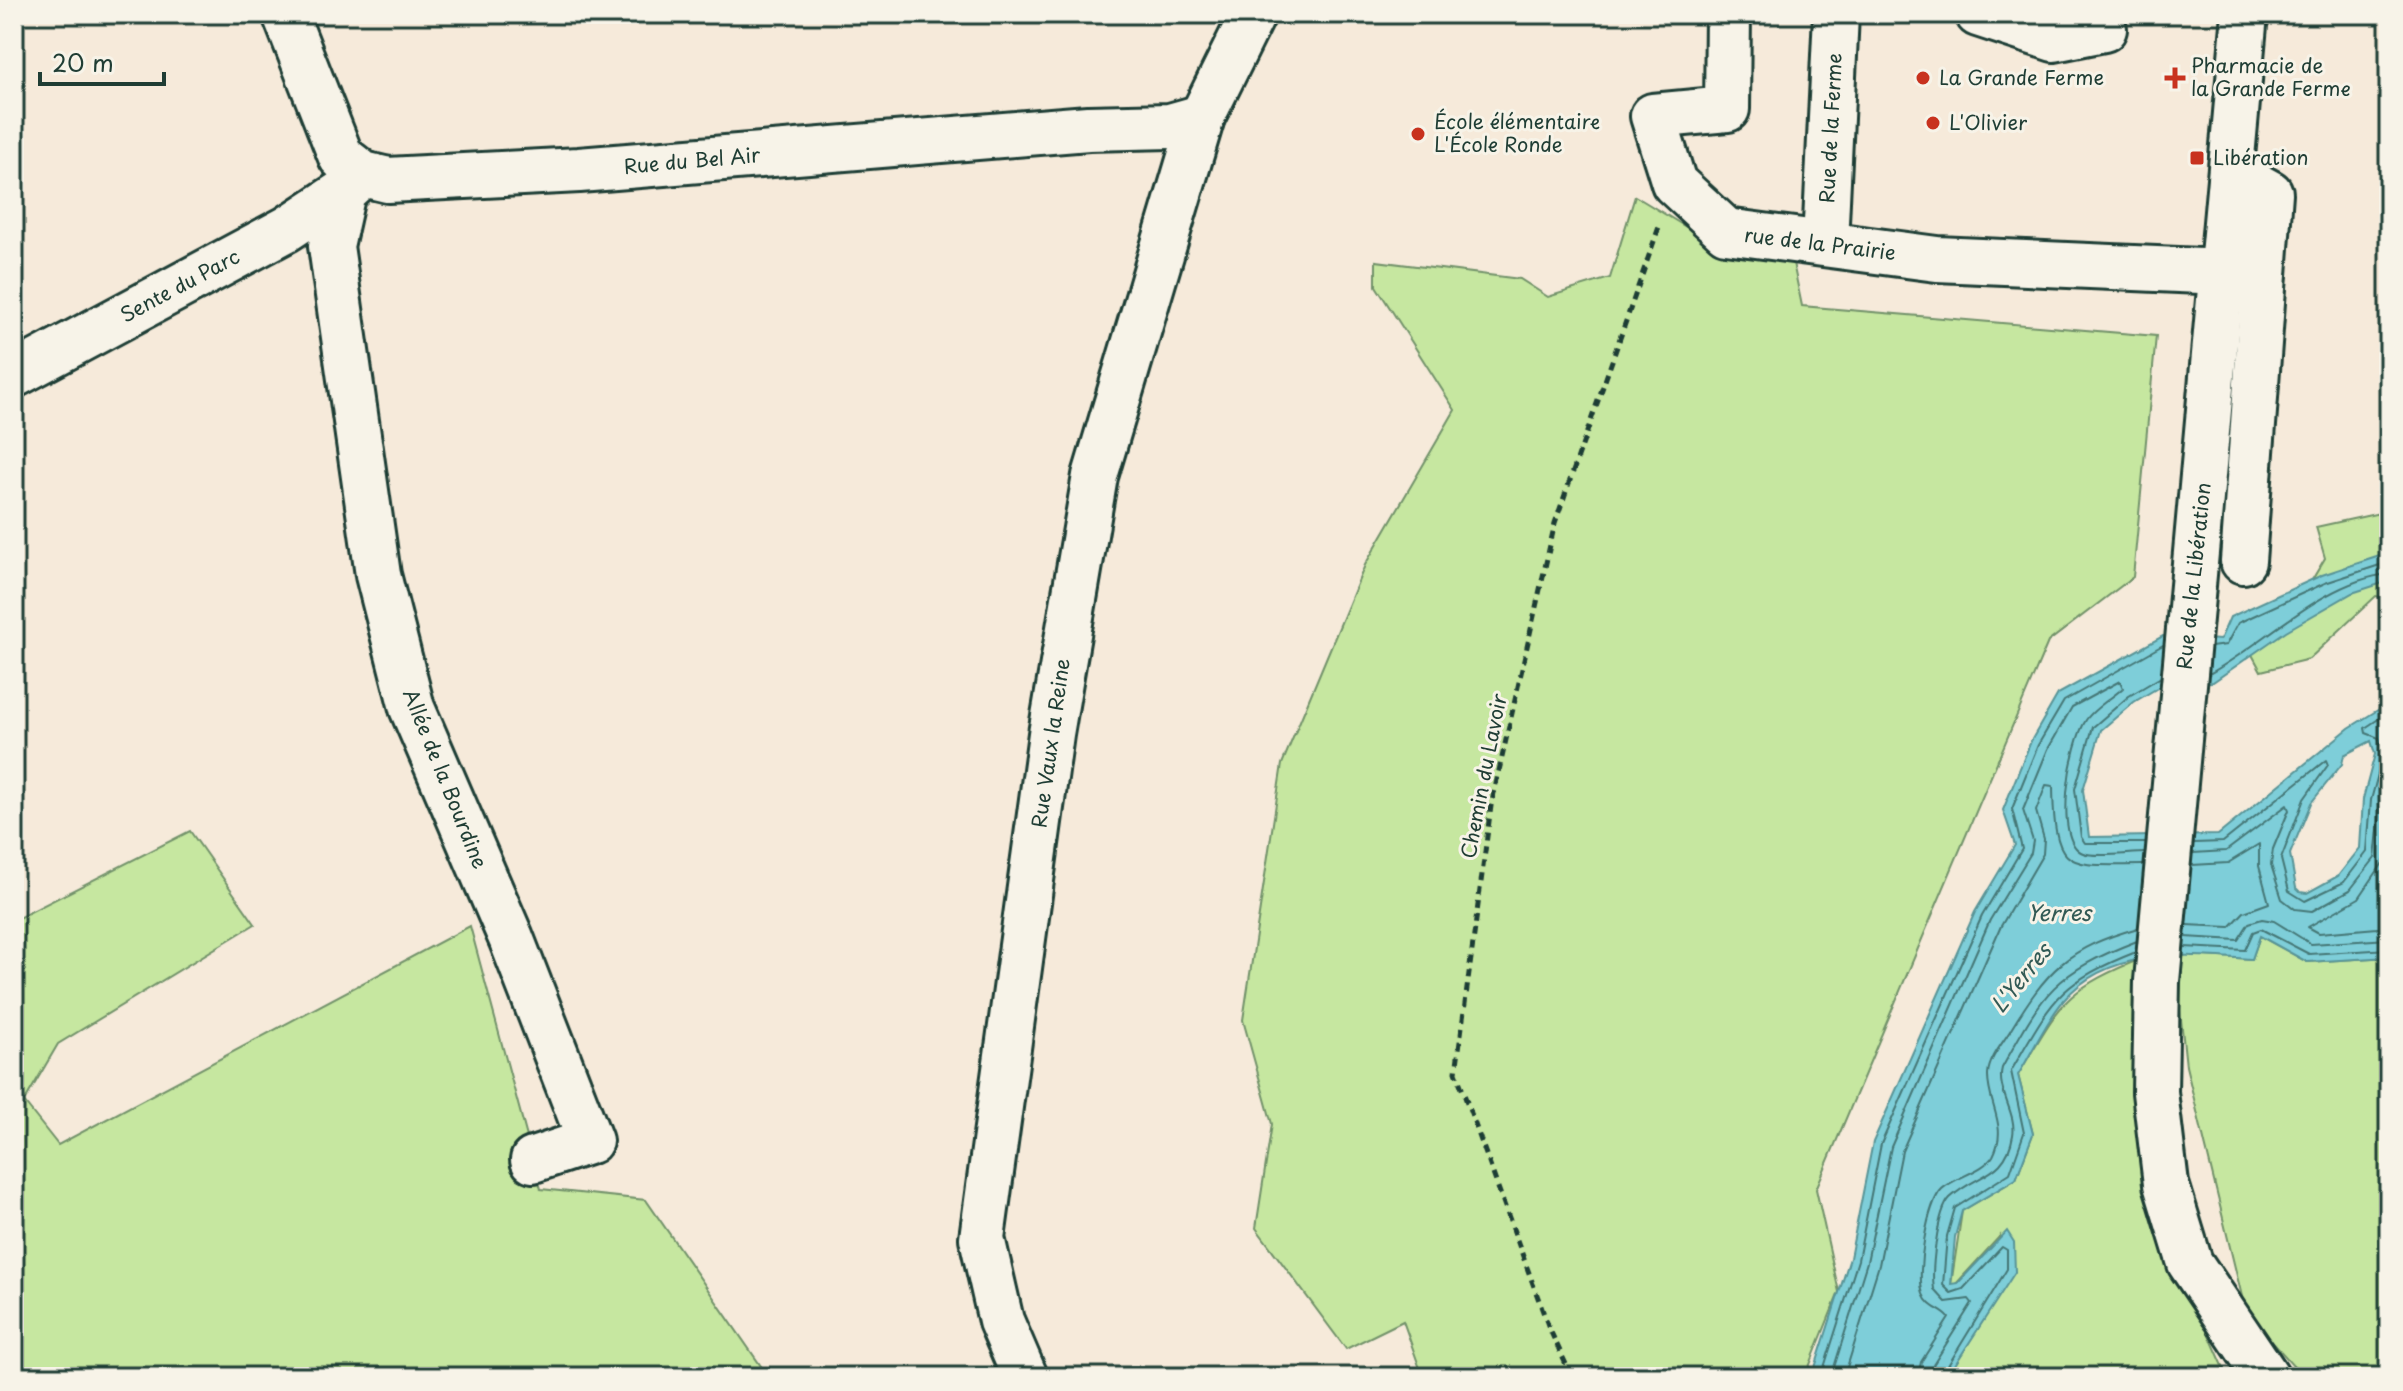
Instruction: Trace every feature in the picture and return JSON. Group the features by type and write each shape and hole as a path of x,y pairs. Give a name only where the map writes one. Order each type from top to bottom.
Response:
{"street":[{"path":"285,14 330,135 353,183"},
{"name":"Rue Vaux la Reine","path":"1025,1377 1001,1321 982,1238 1049,750 1095,476 1202,117 1253,14"},
{"name":"rue de la Prairie","path":"1728,14 1727,109 1653,116 1674,183 1726,231 1937,259 2223,272"},
{"name":"Rue de la Ferme","path":"1825,243 1836,14"},
{"path":"1978,14 2054,39 2104,29"},
{"name":"Rue de la Libération","path":"2245,14 2157,981 2155,1092 2166,1184 2190,1263 2267,1377"},
{"name":"Rue du Bel Air","path":"353,183 579,170 1088,128 1170,126 1202,117"},
{"path":"2232,172 2270,193 2243,561"},
{"name":"Sente du Parc","path":"14,375 287,229 353,183"},
{"name":"Allée de la Bourdine","path":"353,183 331,246 378,575 412,708 511,938 590,1141 533,1160"}],"path":[{"name":"Chemin du Lavoir","path":"1572,1377 1549,1328 1456,1072 1491,806 1555,523 1674,183"}],"green space":[{"path":"1635,196 1714,244 1792,258 1802,306 2156,336 2133,577 2048,642 1816,1189 1839,1292 1805,1377 1423,1377 1403,1321 1346,1349 1256,1228 1272,1124 1243,1020 1282,764 1365,565 1455,410 1376,286 1376,261 1520,279 1548,297 1610,278"},
{"path":"2389,511 2389,599 2376,596 2309,659 2261,671 2248,647 2286,624 2325,558 2316,527"},
{"path":"190,831 255,924 58,1044 24,1102 58,1145 470,926 541,1189 646,1200 765,1372 763,1377 14,1377 14,920"},
{"path":"2157,928 2165,1236 2228,1377 1947,1377 1997,1298 2000,1236 1955,1285 1951,1285 1962,1211 2016,1179 2033,1134 2018,1075 2044,1031 2066,1002 2095,980 2143,958"},
{"path":"2260,936 2307,962 2389,957 2389,1377 2304,1377 2246,1313 2186,1066 2174,954 2252,959"}],"water":[{"name":"Yerres","path":"2389,553 2389,581 2352,593 2286,631 2213,682 2166,683 2134,702 2101,730 2083,790 2089,837 2218,835 2349,728 2389,703 2389,957 2307,962 2260,936 2252,959 2203,956 2152,958 2104,970 2083,983 2057,1008 2018,1075 2033,1134 2016,1179 1962,1211 1955,1237 1951,1284 1958,1283 2007,1231 2014,1242 2015,1272 1947,1377 1812,1377 1850,1258 1873,1142 1975,912 2015,845 2003,810 2031,741 2058,694 2163,636 2220,640 2230,617 2322,575","holes":["2371,741 2375,754 2363,799 2360,848 2338,876 2307,893 2300,892 2296,888 2290,854 2311,803 2342,764 2344,755"]}],"place":[{"name":"La Grande Ferme","path":"1923,78"},
{"name":"Pharmacie de la Grande Ferme","path":"2175,78"},
{"name":"L'Olivier","path":"1933,123"},
{"name":"École élémentaire L'École Ronde","path":"1418,134"},
{"name":"Libération","path":"2197,158"}],"water label":[{"name":"L'Yerres","path":"2021,978"}]}
